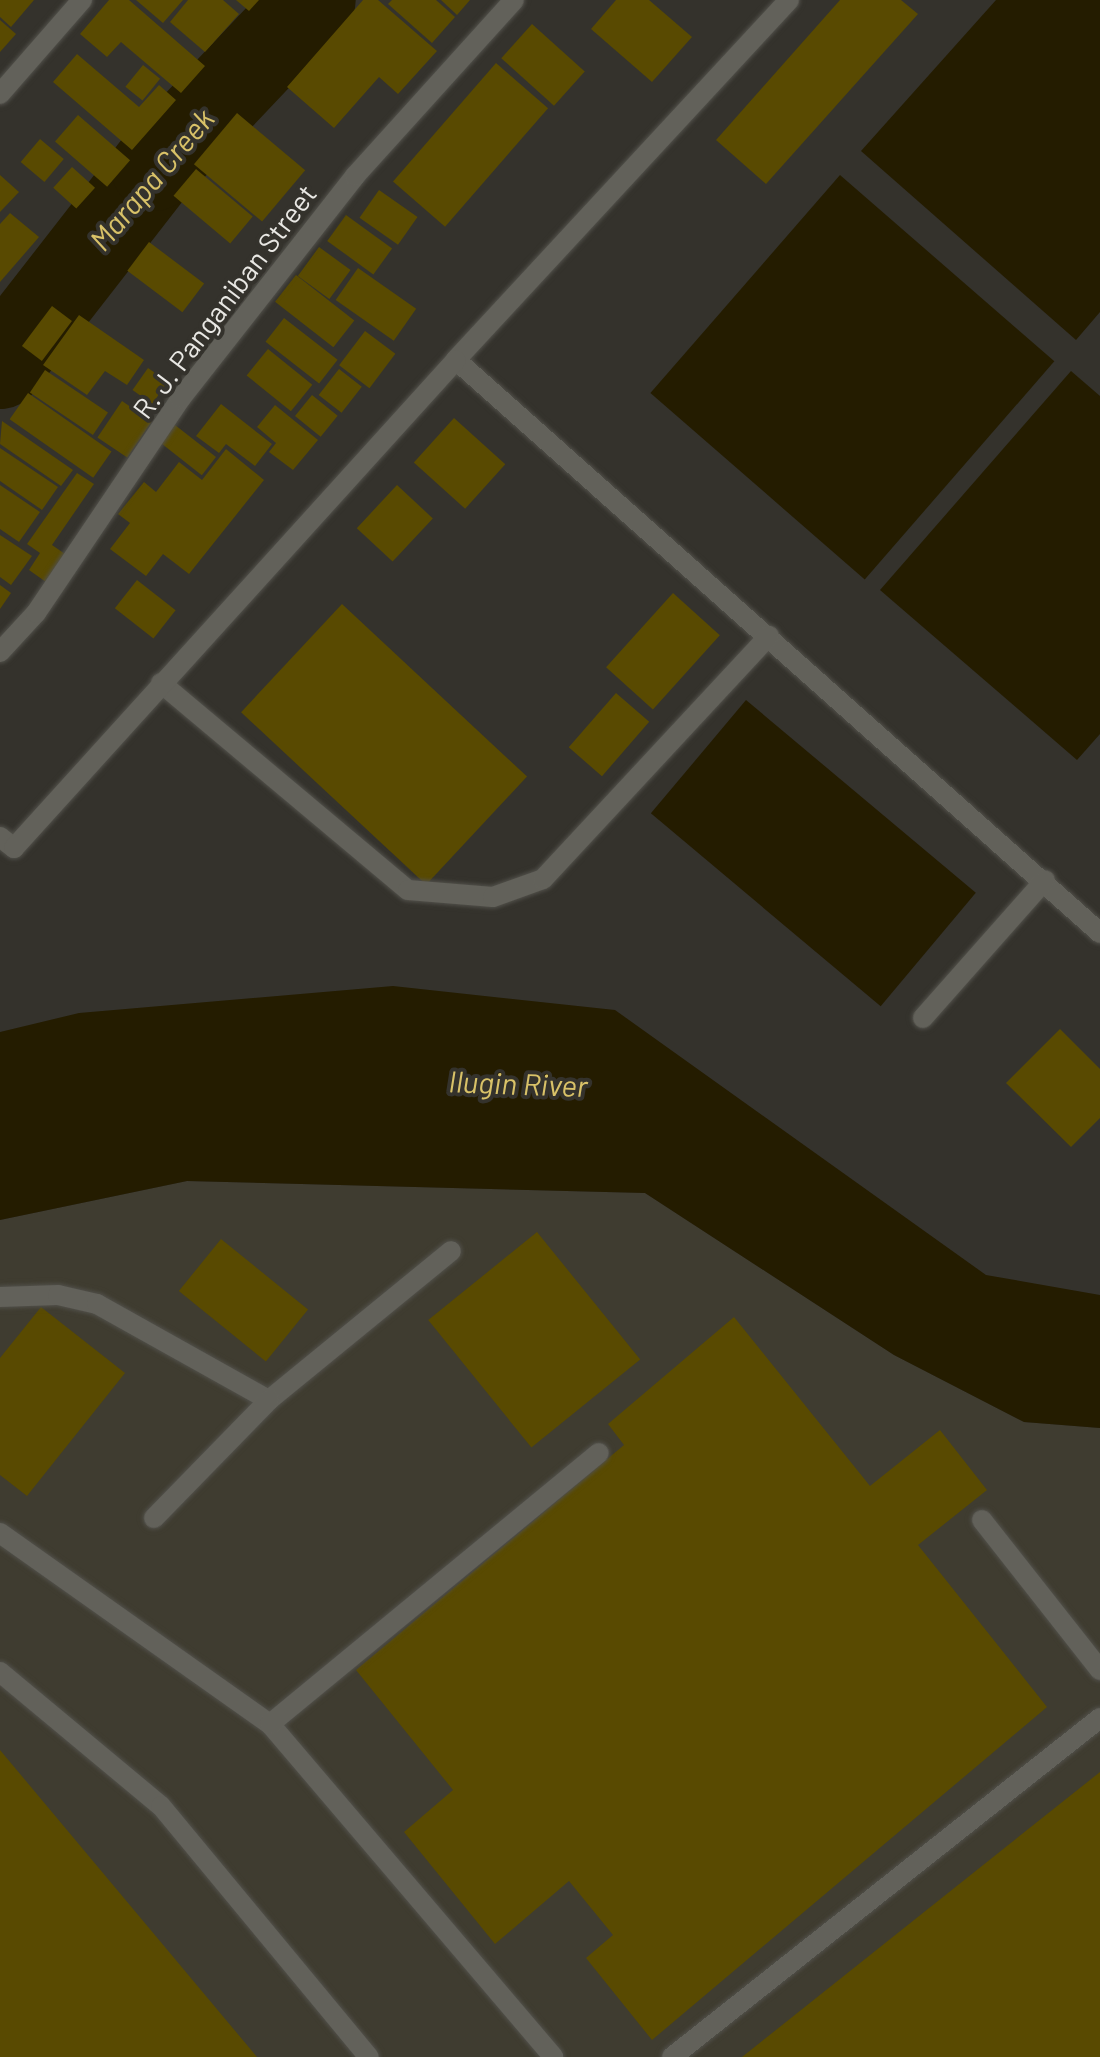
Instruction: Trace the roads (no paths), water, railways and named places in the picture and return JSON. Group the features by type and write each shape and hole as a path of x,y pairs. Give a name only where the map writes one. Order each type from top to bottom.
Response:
{"street":[{"path":"0,94 82,0"},
{"name":"R. J. Panganiban Street","path":"0,652 36,613 181,398 355,176 514,0"},
{"path":"0,837 14,848 456,360 789,0"},
{"path":"456,360 1045,880 1100,933"},
{"path":"161,683 408,890 493,897 543,879 769,636"},
{"path":"923,1018 1045,880"},
{"path":"154,1518 269,1400 451,1251"},
{"path":"0,1297 58,1295 97,1304 269,1400"},
{"path":"270,1724 599,1453"},
{"path":"982,1520 1100,1670"},
{"path":"0,1533 270,1724 553,2057"},
{"path":"0,1672 109,1758 197,1844 369,2057"},
{"path":"672,2057 1100,1718"}],"water":[{"path":"996,0 1100,0 1100,312 1076,340 861,151"},
{"path":"840,175 1054,361 865,579 650,393"},
{"path":"1071,371 1100,396 1100,734 1077,760 880,590"},
{"path":"746,700 976,893 881,1006 651,813"},
{"name":"Ilugin River","path":"393,986 615,1010 986,1275 1100,1295 1100,1428 1024,1422 894,1355 645,1193 187,1181 0,1220 0,1032 79,1013"}],"waterway":[{"name":"Marapa Creek","path":"0,366 154,168 313,0"}]}
